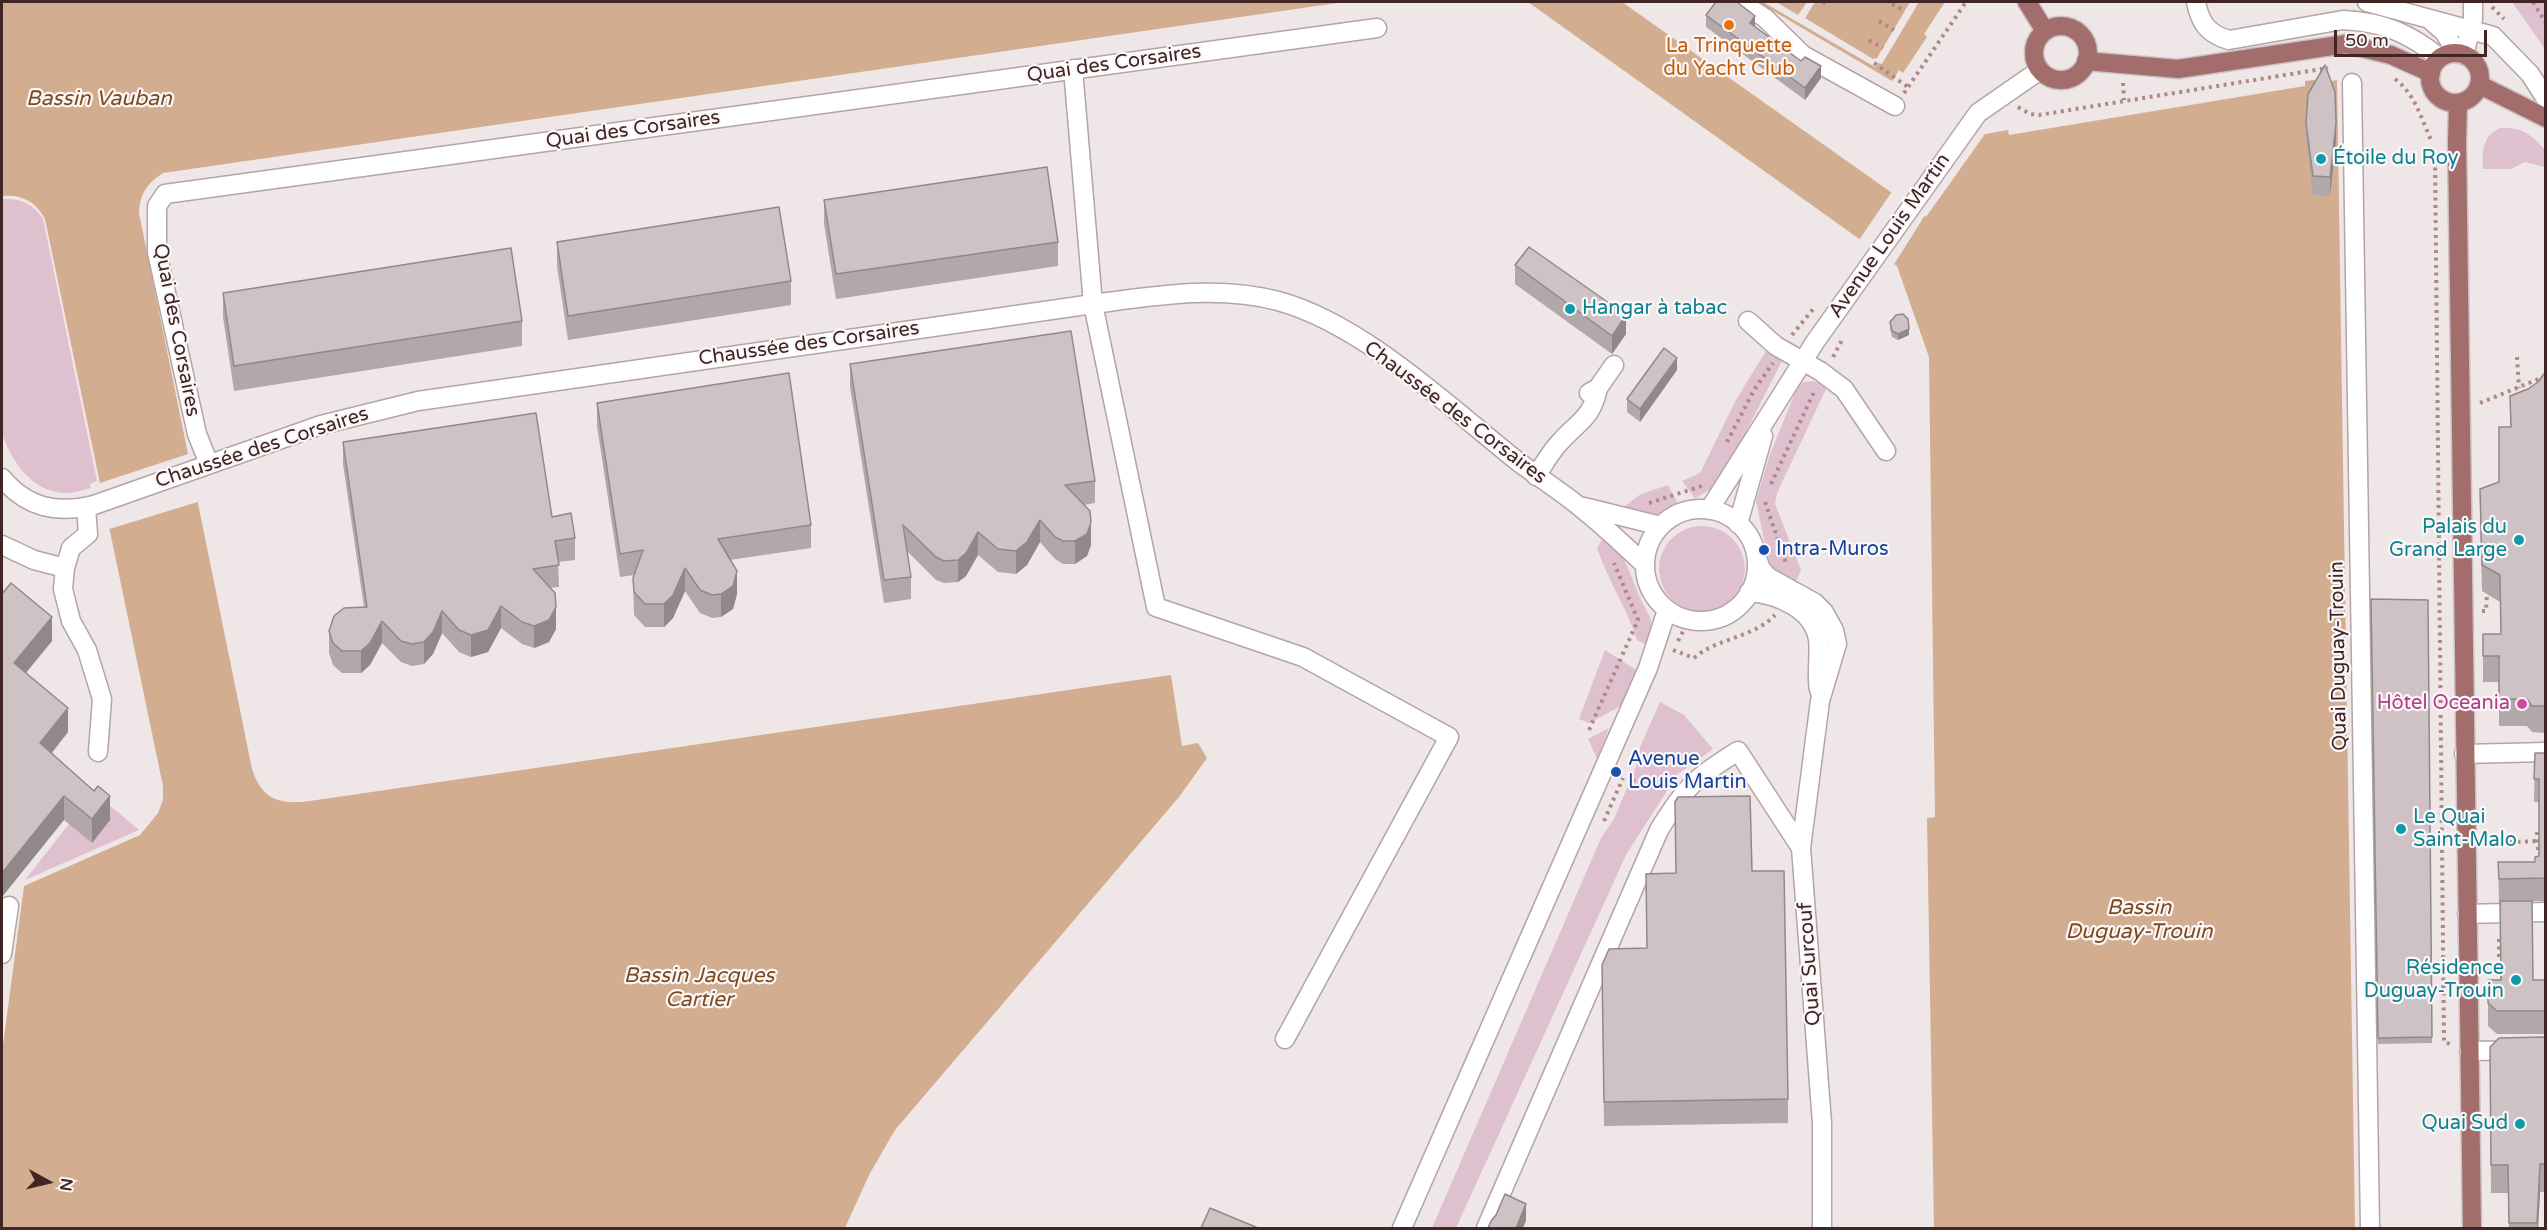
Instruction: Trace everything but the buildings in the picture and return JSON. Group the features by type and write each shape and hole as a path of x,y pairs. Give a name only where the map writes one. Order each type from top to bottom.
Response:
{"main road":[{"path":"2027,2 2045,31"},
{"path":"2060,26 2075,30 2086,43 2086,61 2077,74 2062,80 2054,79 2040,70 2034,54 2035,45 2045,31 2060,26"},
{"path":"2086,61 2178,69 2346,44 2383,52 2448,60 2476,64 2480,85 2472,98 2458,104 2443,100 2436,95 2430,81 2448,60"},
{"path":"2480,85 2546,118"},
{"path":"2458,104 2464,754 2472,1228"}],"street":[{"path":"1740,2 1765,18 1803,55 1895,106"},
{"path":"2196,2 2205,27 2215,36 2229,40 2343,20 2360,21 2410,35 2448,60"},
{"path":"2367,2 2493,36 2530,74 2546,99"},
{"path":"2448,60 2471,30 2473,2"},
{"path":"2427,18 2444,32 2448,60"},
{"name":"Quai des Corsaires","path":"209,464 197,434 185,371 157,252 157,206 165,194 1377,28"},
{"path":"1073,69 1093,304 1156,608 1303,657 1449,737 1285,1039"},
{"name":"Avenue Louis Martin","path":"1709,510 1803,362 1978,113 2040,70"},
{"name":"Quai Duguay-Trouin","path":"2352,83 2370,1228"},
{"name":"Chaussée des Corsaires","path":"2,478 14,493 42,507 70,510 90,506 321,425 418,401 1093,304 1209,292 1246,295 1279,302 1304,311 1369,346 1536,476 1579,506 1645,565"},
{"path":"1748,321 1776,346 1844,389 1886,451"},
{"path":"1536,476 1561,440 1567,422 1585,396 1598,388 1614,365"},
{"name":"Avenue Louis Martin","path":"1738,524 1765,425"},
{"path":"90,506 88,534 71,548 65,568 63,590 71,621 87,650 102,699 98,752"},
{"name":"Chaussée des Corsaires","path":"1579,506 1661,526"},
{"path":"1756,555 1756,574 1749,592 1733,610 1720,618 1705,621 1689,620 1667,610 1650,590 1645,565 1647,550 1661,526 1685,512 1709,510 1724,515 1738,524 1752,544 1756,555 1761,569 1768,577 1815,603 1834,630 1835,657 1820,701"},
{"path":"5,554 65,568"},
{"path":"1749,592 1766,595 1796,608 1815,627 1820,701"},
{"path":"1402,1228 1648,669 1667,610"},
{"name":"Quai Surcouf","path":"1820,701 1801,848 1822,1123 1822,1228"},
{"path":"1486,1228 1659,830 1683,792 1706,771 1738,751 1801,848"},
{"path":"2464,754 2546,752"},
{"path":"2,954 9,906"},
{"path":"2467,914 2546,912"},
{"path":"2469,1051 2546,1050"}],"path":[{"path":"1823,2 1830,6"},
{"path":"1895,106 1966,2"},
{"path":"2533,2 2546,23"},
{"path":"1892,4 1905,11"},
{"path":"1880,21 1894,30"},
{"path":"1869,40 1883,48"},
{"path":"1874,63 1897,77 1908,87"},
{"path":"2014,104 2030,114 2039,115 2338,66"},
{"path":"2385,74 2406,87 2432,142"},
{"path":"2122,80 2124,100"},
{"path":"2457,142 2435,158 2444,1042 2469,1051"},
{"path":"2517,357 2519,388"},
{"path":"2476,405 2546,376"},
{"path":"2486,611 2487,594"},
{"path":"1689,620 1673,651 1694,658"},
{"path":"1589,730 1636,629"},
{"path":"1632,780 1640,784"},
{"path":"2537,832 2538,851"},
{"path":"2510,842 2538,841"},
{"path":"2498,957 2499,936"}],"shaded area":[{"path":"2512,2 2545,2 2545,49"},
{"path":"2500,128 2520,130 2535,140 2545,150 2545,167 2525,162 2511,169 2483,169 2486,140"},
{"path":"2,199 15,199 26,203 43,219 97,481 90,484 91,488 66,493 42,487 25,474 18,465 3,436"},
{"path":"1766,351 1780,359 1781,363 1719,485 1695,498 1682,481 1700,473 1737,398"},
{"path":"1812,381 1822,384 1826,389 1777,493 1775,504 1801,570 1794,586 1774,570 1768,558 1756,501 1770,454 1799,383"},
{"path":"1668,485 1678,504 1670,509 1649,516 1619,510 1641,494"},
{"path":"1702,526 1726,533 1738,545 1745,569 1738,593 1726,605 1702,612 1678,605 1666,593 1659,569 1666,545 1678,533"},
{"path":"1603,538 1622,556 1650,617 1652,628 1649,646 1637,640 1601,560 1597,548"},
{"path":"1605,650 1636,670 1621,706 1589,723 1579,719"},
{"path":"1660,702 1684,715 1713,749 1678,774 1627,853 1456,1228 1432,1228 1601,838 1614,819 1640,757 1640,747"},
{"path":"1609,728 1597,759 1588,739"},
{"path":"94,792 139,830 25,880"}],"water":[{"name":"Bassin Jacques Cartier","path":"2,2 1344,2 163,173 149,185 143,194 139,213 252,769 261,788 274,798 290,802 310,801 1171,675 1182,746 1198,743 1207,758 1179,797 895,1130 869,1175 845,1228 2,1228 2,1053 24,886 140,835 158,813 163,800 163,786 45,219 27,200 15,196 2,196"},
{"name":"Bassin Duguay-Trouin","path":"1528,2 1622,2 1926,217 1985,134 2008,130 2009,135 2305,86 2305,81 2322,79 2322,83 2337,80 2355,1228 1934,1228 1927,818 1935,817 1929,357 1897,266"},
{"path":"1758,2 1945,2 1924,34 1927,37 1903,73 1899,70 1892,81"}],"pier":[{"path":"1763,2 1776,2 1798,15 1807,2 1815,2 1805,18 1873,59 1877,58 1910,2 1919,2 1882,64 1878,63 1875,67"},
{"path":"1893,190 1927,212 1893,266 1859,240"},
{"path":"191,453 201,501 106,530 97,484"}],"place":[{"name":"La Trinquette du Yacht Club","path":"1729,25"},
{"name":"Étoile du Roy","path":"2321,159"},
{"name":"Hangar à tabac","path":"1570,309"},
{"name":"Palais du Grand Large","path":"2519,540"},
{"name":"Intra-Muros","path":"1764,550"},
{"name":"Hôtel Oceania","path":"2522,704"},
{"name":"Avenue Louis Martin","path":"1616,772"},
{"name":"Le Quai Saint-Malo","path":"2401,829"},
{"name":"Résidence Duguay-Trouin","path":"2516,980"},
{"name":"Quai Sud","path":"2520,1124"}],"water label":[{"name":"Bassin Vauban","path":"99,99"}]}
